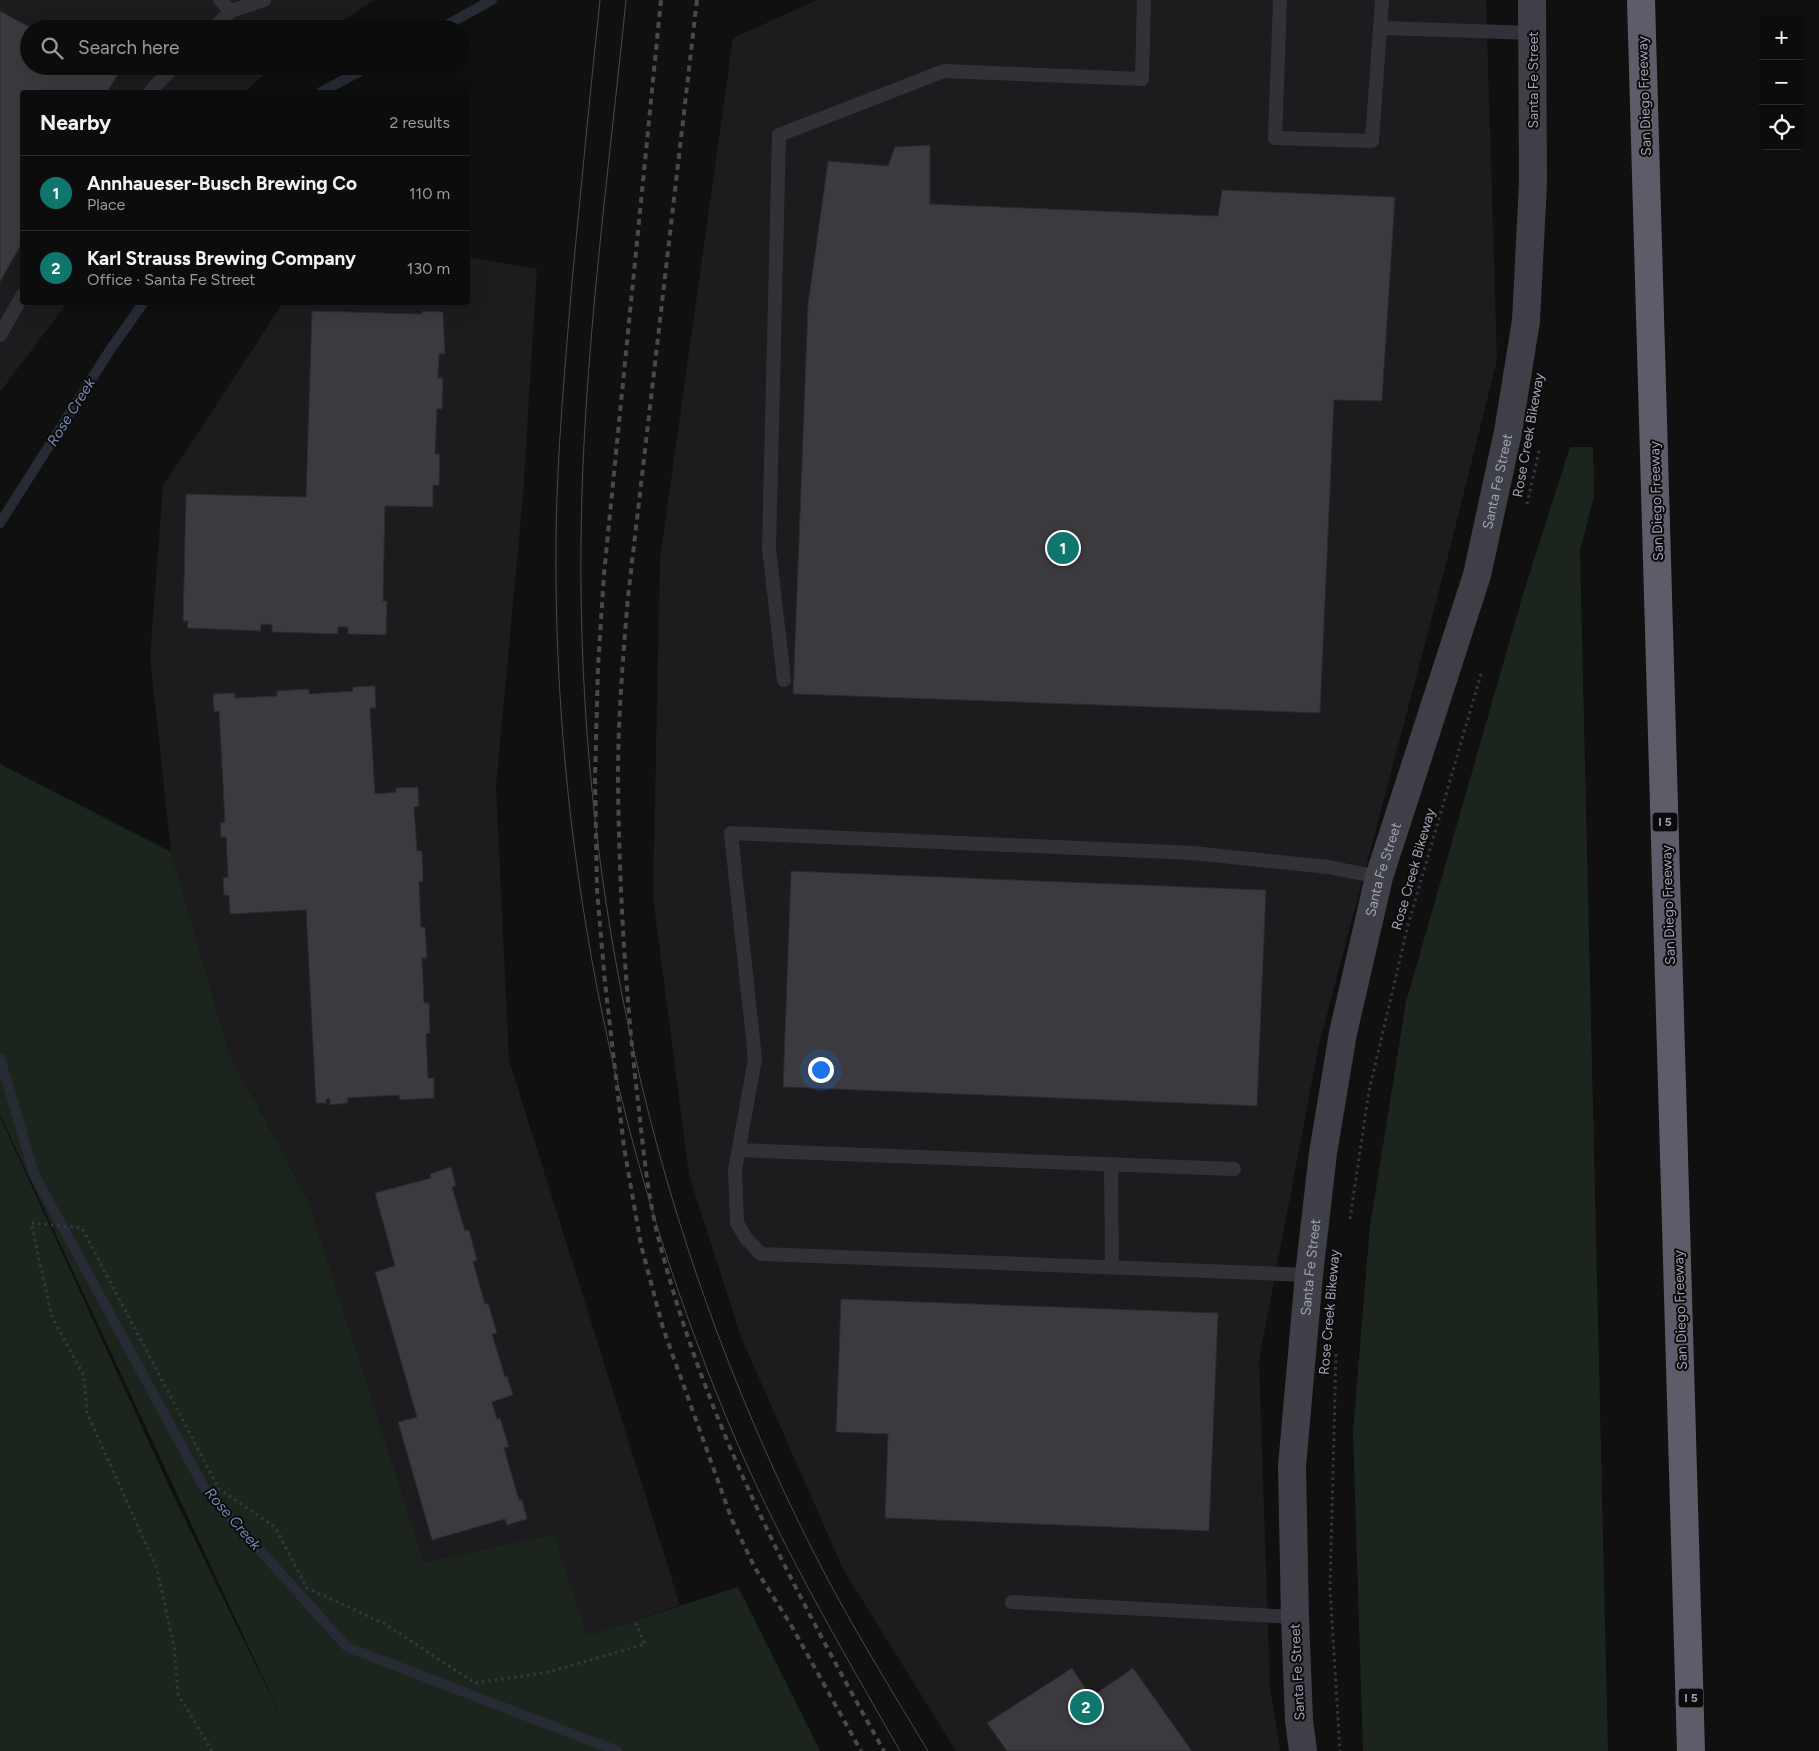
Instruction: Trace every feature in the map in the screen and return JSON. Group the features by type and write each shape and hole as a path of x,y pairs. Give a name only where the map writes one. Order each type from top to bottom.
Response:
{"highway":[{"name":"San Diego Freeway","path":"1641,0 1690,1645 1691,1751"},
{"path":"1679,1751 1690,1645"}],"street":[{"name":"Santa Fe Street","path":"1303,1751 1299,1720 1295,1617 1292,1466 1308,1275 1323,1153 1343,1033 1379,877 1477,576 1508,432 1526,321 1533,183 1532,0"}],"lane":[{"path":"220,0 231,11"},
{"path":"222,20 231,11 264,0"},
{"path":"784,680 769,548 779,135 944,71 1142,79 1144,0"},
{"path":"1280,0 1275,138 1372,141 1382,28 1382,0"},
{"path":"1382,28 1532,33"},
{"path":"152,90 166,75"},
{"path":"0,336 20,300"},
{"path":"1308,1275 761,1254 746,1238 737,1223 735,1170 755,1059 731,832 1193,853 1328,867 1379,877"},
{"path":"738,1150 1234,1169"},
{"path":"1111,1164 1112,1268"},
{"path":"1012,1602 1295,1617"}],"path":[{"name":"Rose Creek Bikeway","path":"1525,513 1535,476 1542,437"},
{"name":"Rose Creek Bikeway","path":"1349,1226 1369,1091 1408,925 1482,670"},
{"path":"212,1751 178,1694 174,1647 157,1569 87,1413 84,1376 52,1317 31,1223 82,1228 219,1489 274,1527 306,1588 384,1624 475,1683 549,1672 645,1644 635,1621"},
{"name":"Rose Creek Bikeway","path":"1336,1353 1330,1589 1340,1751"}],"shaded area":[{"path":"0,0 374,0 344,20 20,20 20,75 264,75 247,90 20,90 20,305 65,305 0,392"},
{"path":"817,0 1486,0 1497,360 1446,564 1319,1045 1259,1360 1270,1687 1280,1751 956,1751 843,1569 741,1337 689,1175 653,897 660,559 733,38"},
{"path":"470,257 537,269 523,496 496,787 509,1060 680,1605 586,1637 554,1534 424,1562 308,1200 229,1053 171,852 150,657 163,486 282,305 470,305"},
{"path":"1570,447 1593,447 1594,496 1580,551 1608,1751 1363,1751 1353,1431 1370,1226 1406,1002 1524,591"},
{"path":"0,764 171,852 229,1053 308,1200 424,1562 554,1534 587,1636 738,1587 820,1751 0,1751 0,1117 175,1499 286,1727 0,1115"}],"building":[{"path":"0,11 20,22 20,75 117,75 108,90 20,90 20,247 0,282"},
{"path":"930,145 930,204 1218,216 1222,190 1395,197 1382,401 1334,400 1320,713 793,694 808,304 828,161 888,166 895,147"},
{"path":"312,311 422,314 422,311 443,312 445,354 439,354 438,378 443,378 442,409 437,409 435,454 440,454 439,486 433,485 433,507 385,506 383,601 387,601 386,635 348,634 348,627 338,627 338,634 272,632 272,625 261,624 261,631 187,628 188,621 183,621 186,494 306,497"},
{"path":"375,686 376,708 370,708 375,794 396,792 396,788 418,787 419,806 414,807 417,851 422,851 423,881 419,882 421,927 425,927 427,958 422,958 424,1003 429,1003 430,1033 426,1034 428,1078 434,1078 434,1098 400,1100 399,1095 347,1098 348,1103 330,1105 330,1099 326,1099 326,1103 316,1103 306,910 230,914 229,895 224,895 223,878 228,877 226,837 221,837 220,823 225,822 219,711 214,712 213,694 235,693 235,698 277,696 277,691 309,689 309,694 353,691 353,687"},
{"path":"791,871 1266,890 1257,1106 783,1087"},
{"path":"451,1167 456,1186 452,1187 465,1231 469,1230 477,1260 473,1262 485,1304 488,1303 497,1333 492,1334 505,1377 507,1376 513,1395 492,1402 497,1419 500,1418 509,1447 504,1448 519,1500 522,1500 527,1519 507,1525 505,1519 432,1540 398,1422 417,1417 375,1272 395,1266 375,1193 431,1178 430,1174"},
{"path":"841,1299 1218,1313 1209,1531 885,1518 888,1434 836,1432"},
{"path":"1072,1668 1091,1697 1133,1668 1192,1751 1007,1751 987,1723"}],"waterway":[{"name":"Rose Creek","path":"455,20 492,0"},
{"name":"Rose Creek","path":"325,90 353,75"},
{"name":"Rose Creek","path":"0,523 110,350 142,305"},
{"name":"Rose Creek","path":"0,1058 34,1174 205,1489 347,1647 617,1751"}],"tram line":[{"path":"600,0 572,282 560,441 556,537 558,650 565,763 578,875 597,987 621,1097 651,1206 686,1313 727,1419 786,1547 900,1751"},
{"path":"626,0 591,336 586,403 581,538 583,669 593,799 610,928 635,1055 667,1181 707,1305 755,1426 810,1545 852,1623 928,1751"}],"railway":[{"path":"661,0 604,574 598,667 595,777 597,890 605,983 624,1147 641,1245 663,1328 732,1520 755,1568 791,1625 861,1751"},
{"path":"697,0 628,597 621,688 618,778 620,857 623,936 633,1054 646,1171 656,1229 680,1314 703,1380 728,1444 786,1569 884,1751"}],"place":[{"name":"Annhaueser-Busch Brewing Co","path":"1063,548"},
{"name":"Karl Strauss Brewing Company","path":"1086,1707"}]}
